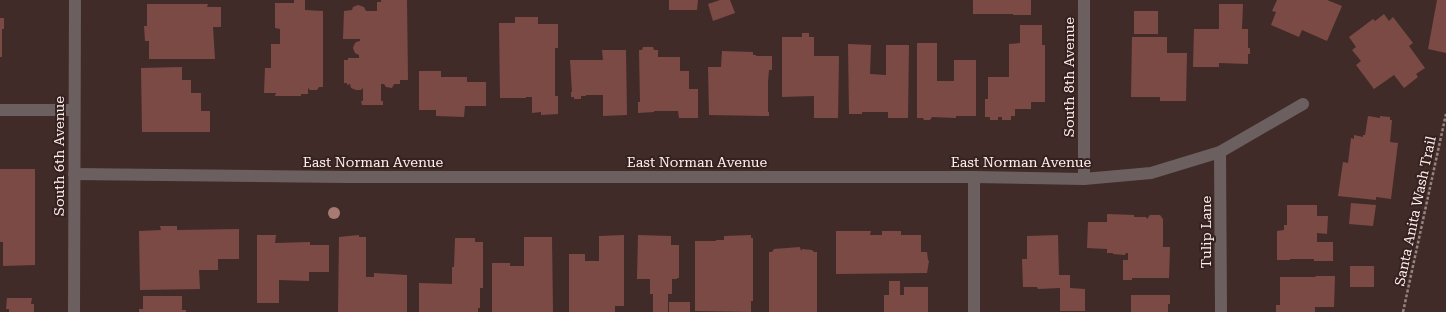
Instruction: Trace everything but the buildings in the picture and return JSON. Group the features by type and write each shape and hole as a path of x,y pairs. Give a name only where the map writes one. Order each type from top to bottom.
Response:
{"street":[{"name":"South 6th Avenue","path":"74,312 75,0"},
{"name":"South 8th Avenue","path":"1084,0 1084,178"},
{"name":"East Norman Avenue","path":"74,174 353,177 1084,178 1151,173 1220,152 1303,104"},
{"path":"0,110 74,110"},
{"name":"Tulip Lane","path":"1220,152 1221,312"},
{"path":"974,177 974,312"}],"path":[{"name":"Santa Anita Wash Trail","path":"1403,312 1446,114"}]}
